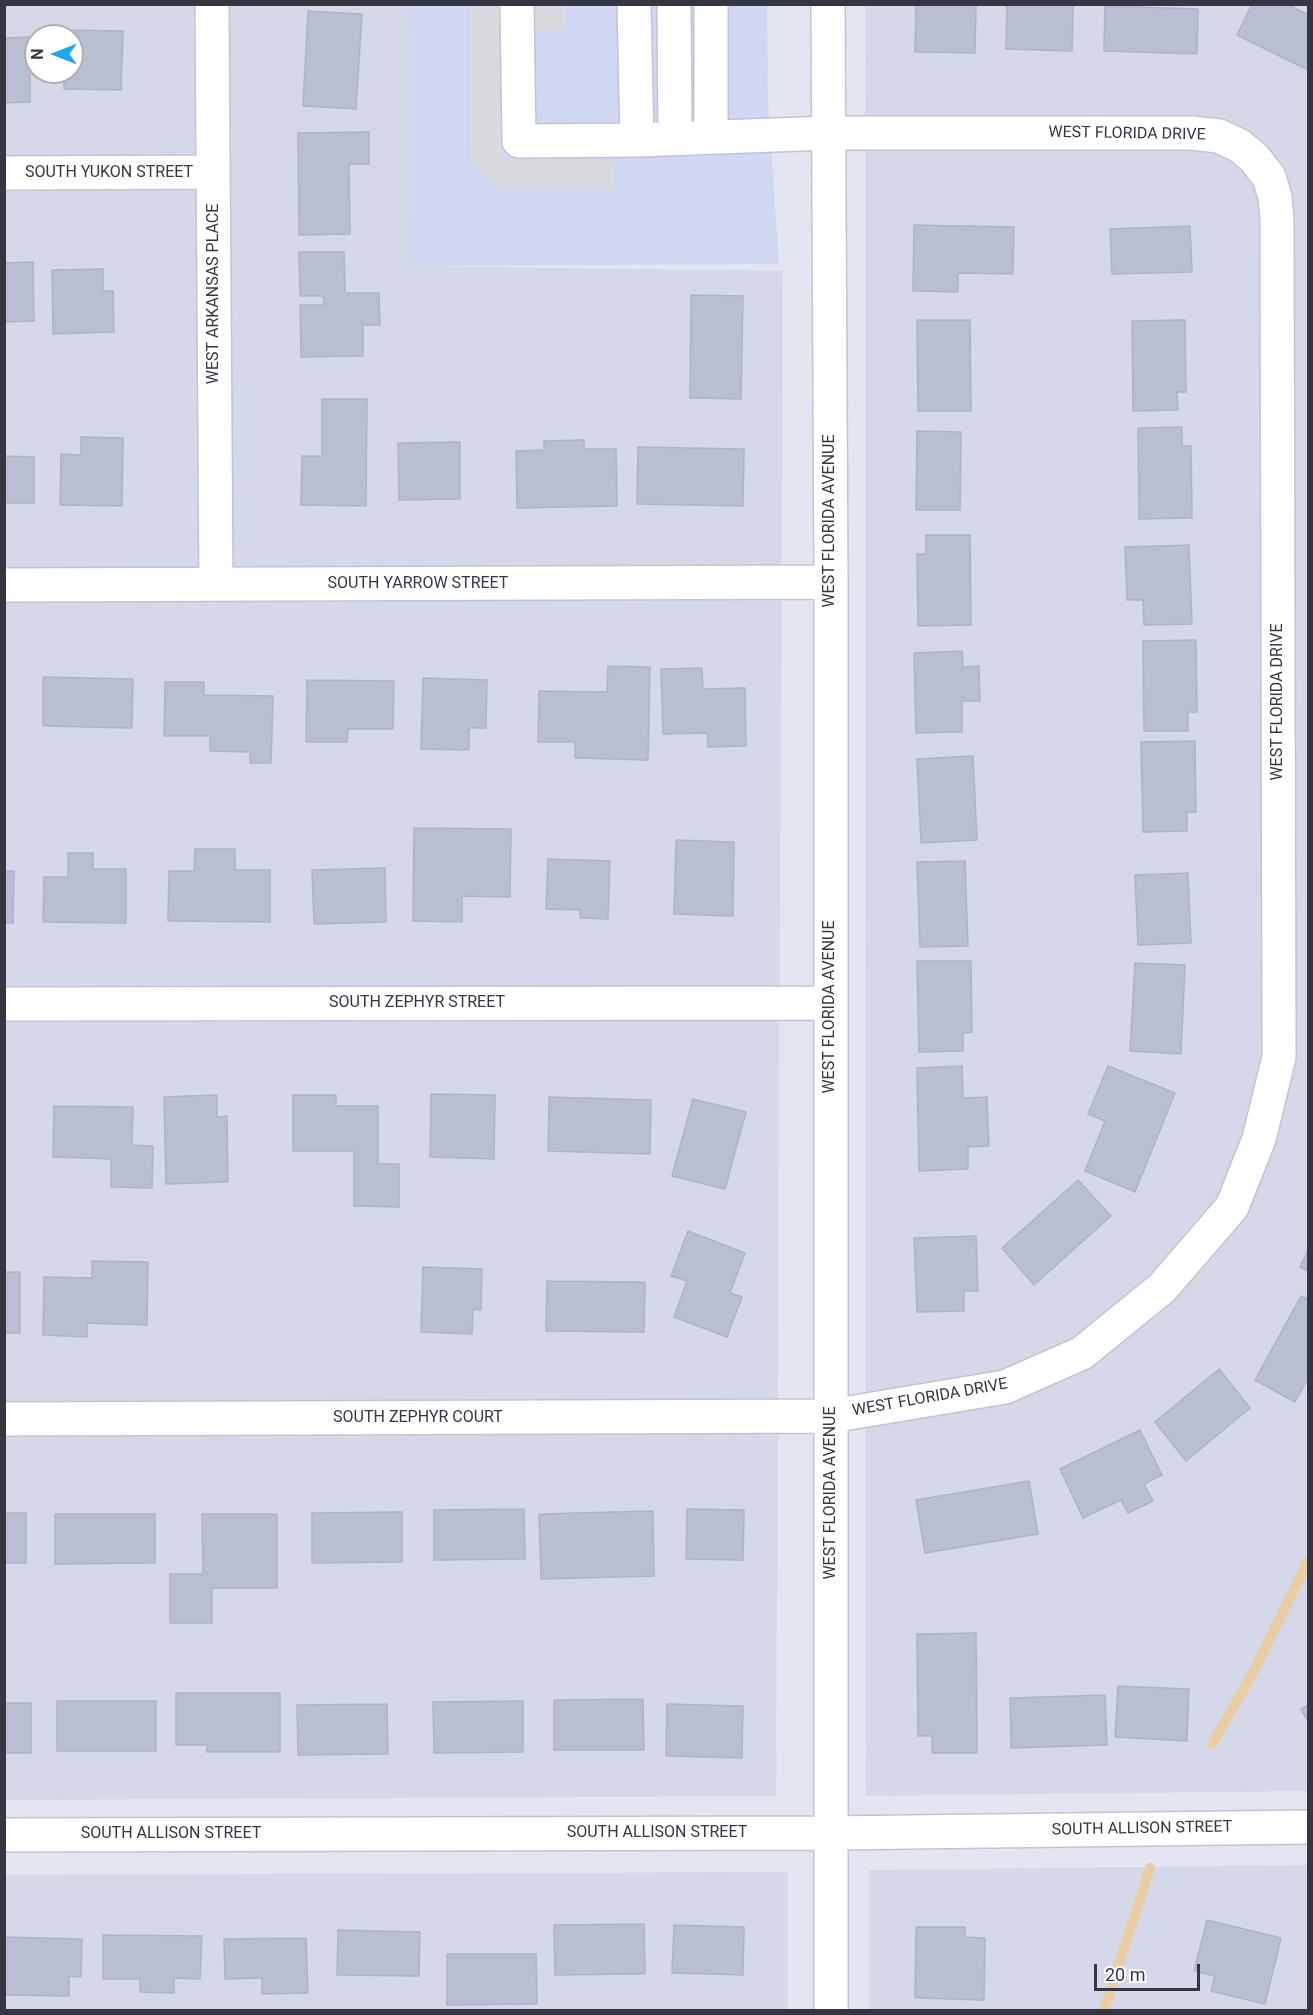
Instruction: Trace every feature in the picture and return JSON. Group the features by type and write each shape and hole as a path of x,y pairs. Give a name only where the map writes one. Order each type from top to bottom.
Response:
{"street":[{"name":"WEST ARKANSAS PLACE","path":"212,4 216,584"},
{"name":"WEST FLORIDA DRIVE","path":"518,4 519,141 829,133 1191,133 1218,136 1240,146 1255,159 1269,177 1275,197 1277,219 1279,1057 1259,1139 1232,1207 1162,1288 1082,1353 1005,1387 831,1416"},
{"path":"634,4 674,138"},
{"path":"653,4 674,138"},
{"path":"674,4 674,138"},
{"path":"674,138 693,4"},
{"path":"674,138 711,4"},
{"name":"WEST FLORIDA AVENUE","path":"828,4 831,582 831,2010"},
{"name":"SOUTH YUKON STREET","path":"4,173 213,172"},
{"name":"SOUTH YARROW STREET","path":"4,585 831,582"},
{"name":"SOUTH ZEPHYR STREET","path":"4,1004 830,1003"},
{"name":"SOUTH ZEPHYR COURT","path":"4,1419 831,1416"},
{"name":"SOUTH ALLISON STREET","path":"4,1835 830,1833 1308,1827"}],"shaded area":[{"path":"4,5 411,5 410,266 783,271 776,1796 5,1800"},
{"path":"411,5 767,5 768,100 779,264 410,266"},
{"path":"469,5 565,5 565,30 500,33 501,160 616,160 614,189 501,190 470,160"},
{"path":"865,5 1308,5 1308,1791 866,1796"},
{"path":"1308,1865 1308,2010 869,2010 869,1870"},
{"path":"788,1872 788,2010 5,2010 4,1875"}],"building":[{"path":"916,4 976,4 975,53 915,52"},
{"path":"1007,4 1073,4 1072,51 1006,49"},
{"path":"1252,4 1287,4 1308,15 1308,70 1237,35"},
{"path":"1105,6 1198,9 1197,54 1104,51"},
{"path":"308,11 362,14 356,109 303,106"},
{"path":"84,30 123,31 121,90 64,89 64,84 84,84"},
{"path":"24,37 24,84 30,84 30,102 4,103 4,38"},
{"path":"369,132 369,164 349,164 350,234 299,235 298,133"},
{"path":"914,225 1014,227 1013,274 958,273 958,292 913,291"},
{"path":"1190,226 1192,272 1112,274 1110,229"},
{"path":"299,252 344,252 345,293 379,293 380,325 363,325 363,356 301,357 300,305 324,305 323,296 300,296"},
{"path":"33,262 34,321 4,322 4,263"},
{"path":"103,269 103,291 113,291 114,332 53,334 52,270"},
{"path":"691,295 743,296 741,399 690,398"},
{"path":"917,320 970,320 971,411 918,411"},
{"path":"1185,320 1186,392 1177,392 1178,410 1133,411 1132,321"},
{"path":"322,399 367,399 366,506 301,505 302,456 322,456"},
{"path":"1182,427 1182,446 1191,446 1192,518 1139,519 1138,428"},
{"path":"917,431 961,432 960,510 916,510"},
{"path":"81,437 123,438 122,506 60,505 61,454 81,455"},
{"path":"584,440 584,449 616,449 617,506 517,508 516,451 544,450 544,441"},
{"path":"460,442 460,499 399,500 398,443"},
{"path":"638,447 744,449 743,506 637,504"},
{"path":"4,456 34,457 34,503 4,503"},
{"path":"926,535 970,535 971,625 918,626 917,554 926,554"},
{"path":"1189,545 1192,624 1144,625 1143,600 1127,600 1125,547"},
{"path":"1196,640 1197,712 1188,712 1188,731 1144,731 1143,641"},
{"path":"962,651 963,667 979,666 980,701 962,701 962,732 916,733 914,653"},
{"path":"608,666 650,667 648,760 575,758 575,742 538,742 539,691 607,692"},
{"path":"702,668 703,689 745,688 746,746 708,747 707,733 663,734 661,669"},
{"path":"43,677 133,679 132,728 43,726"},
{"path":"423,678 487,680 486,728 469,728 469,750 421,749"},
{"path":"307,680 394,681 393,729 348,729 347,742 306,742"},
{"path":"165,682 204,682 204,695 273,696 271,763 250,763 250,752 210,751 210,736 164,736"},
{"path":"1195,741 1196,812 1187,812 1187,831 1143,832 1141,742"},
{"path":"973,756 977,840 921,843 917,759"},
{"path":"414,828 511,829 510,897 462,896 462,922 413,921"},
{"path":"676,840 734,842 733,916 674,914"},
{"path":"195,849 235,849 235,870 270,870 270,922 168,921 169,871 194,871"},
{"path":"68,853 93,853 93,869 126,869 126,923 43,922 44,877 68,877"},
{"path":"548,859 610,861 608,919 580,918 580,910 546,909"},
{"path":"965,861 968,946 920,947 917,862"},
{"path":"385,868 386,922 314,924 312,870"},
{"path":"4,871 14,871 13,923 4,923"},
{"path":"1188,873 1191,943 1138,945 1135,875"},
{"path":"917,961 971,961 972,1032 963,1033 963,1051 919,1052"},
{"path":"1135,963 1185,965 1181,1054 1130,1051"},
{"path":"962,1066 963,1098 987,1097 989,1146 968,1147 968,1169 919,1171 917,1068"},
{"path":"1108,1066 1175,1093 1135,1192 1085,1171 1105,1121 1088,1114"},
{"path":"431,1094 495,1095 494,1159 430,1157"},
{"path":"217,1095 217,1117 227,1116 228,1182 166,1184 164,1097"},
{"path":"293,1095 336,1095 336,1106 378,1106 378,1164 399,1164 399,1207 354,1206 354,1151 293,1151"},
{"path":"549,1097 651,1100 650,1154 548,1151"},
{"path":"693,1099 746,1112 725,1189 672,1176"},
{"path":"54,1106 133,1107 132,1145 153,1146 152,1188 111,1187 111,1159 53,1157"},
{"path":"1078,1180 1111,1216 1034,1285 1002,1248"},
{"path":"688,1231 745,1253 730,1293 742,1297 727,1337 674,1317 687,1281 671,1276"},
{"path":"976,1236 978,1291 964,1291 964,1311 917,1312 914,1238"},
{"path":"1308,1250 1308,1271 1300,1267"},
{"path":"92,1261 148,1262 147,1325 87,1323 87,1337 43,1335 44,1277 92,1278"},
{"path":"423,1267 482,1269 481,1310 473,1309 472,1334 421,1332"},
{"path":"4,1272 20,1272 20,1333 4,1333"},
{"path":"547,1281 645,1282 644,1332 546,1331"},
{"path":"1301,1296 1308,1299 1308,1378 1295,1402 1255,1380"},
{"path":"1219,1369 1250,1408 1186,1461 1155,1422"},
{"path":"1140,1430 1162,1475 1144,1484 1153,1501 1128,1513 1121,1500 1083,1518 1060,1469"},
{"path":"1029,1481 1038,1534 925,1553 916,1500"},
{"path":"524,1509 525,1559 434,1560 434,1510"},
{"path":"687,1509 744,1510 743,1560 686,1559"},
{"path":"653,1511 654,1576 541,1579 539,1514"},
{"path":"402,1512 402,1562 312,1563 312,1513"},
{"path":"4,1513 26,1513 26,1563 4,1563"},
{"path":"55,1514 155,1514 155,1563 55,1564"},
{"path":"202,1514 277,1514 277,1588 212,1588 212,1623 170,1623 170,1574 203,1574"},
{"path":"976,1633 977,1753 932,1753 932,1736 918,1736 917,1634"},
{"path":"1118,1686 1189,1689 1187,1741 1115,1737"},
{"path":"176,1693 280,1693 280,1752 207,1752 207,1745 176,1745"},
{"path":"1105,1695 1107,1745 1011,1748 1010,1698"},
{"path":"643,1699 644,1750 554,1750 554,1700"},
{"path":"57,1701 156,1701 156,1751 57,1751"},
{"path":"523,1701 523,1752 434,1753 433,1702"},
{"path":"4,1703 31,1703 31,1753 4,1753"},
{"path":"387,1704 388,1754 298,1755 297,1705"},
{"path":"667,1704 743,1706 742,1758 666,1756"},
{"path":"1308,1705 1308,1721 1301,1709"},
{"path":"1207,1920 1281,1938 1265,2004 1211,1991 1215,1976 1194,1971"},
{"path":"644,1924 645,1974 555,1975 554,1925"},
{"path":"674,1925 744,1927 743,1975 672,1973"},
{"path":"916,1927 965,1927 965,1937 985,1938 984,2000 915,1998"},
{"path":"338,1930 420,1932 419,1976 337,1975"},
{"path":"103,1935 202,1936 200,1979 174,1978 174,1993 140,1992 140,1979 103,1979"},
{"path":"4,1937 82,1939 81,1977 69,1976 69,1996 4,1995"},
{"path":"306,1938 308,1993 262,1994 262,1978 225,1979 224,1939"},
{"path":"447,1954 536,1954 537,2004 447,2005"}],"waterway":[{"path":"1212,1744 1254,1671 1308,1561"},
{"path":"1104,2010 1150,1868"}]}
